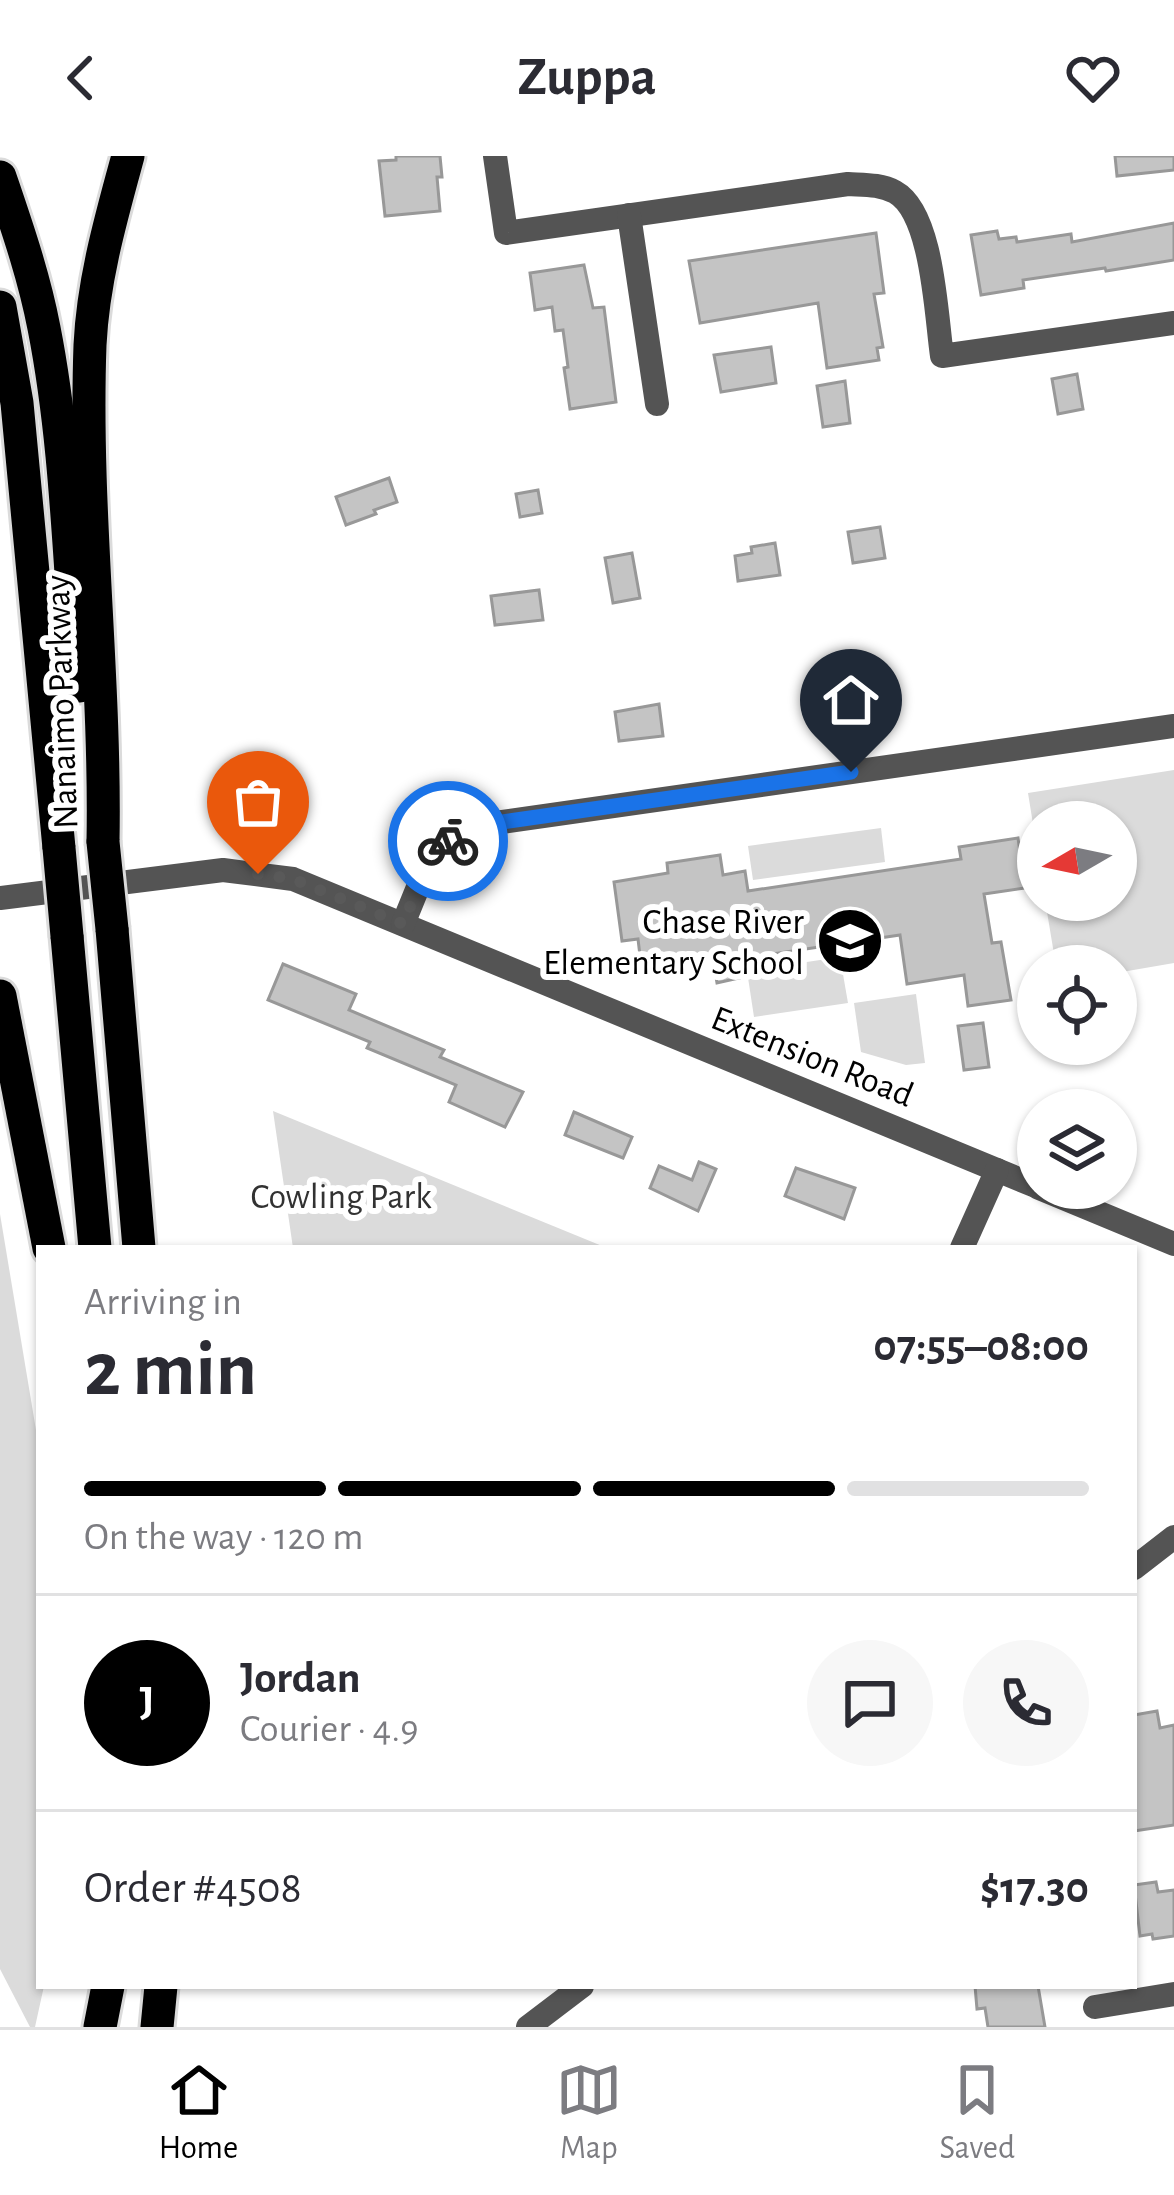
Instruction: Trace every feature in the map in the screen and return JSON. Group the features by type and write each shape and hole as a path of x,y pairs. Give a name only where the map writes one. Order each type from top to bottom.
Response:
{"highway":[{"name":"Nanaimo Parkway","path":"128,156 102,248 91,343 93,533 105,757 103,842 139,1245"},
{"path":"0,177 44,331 58,432 84,742 103,842"},
{"path":"0,307 17,403 95,1245"},
{"path":"0,996 48,1245"},
{"path":"100,2027 107,1989"},
{"path":"157,2027 161,1989"}],"street":[{"path":"495,156 506,233 848,184 876,185 898,193 914,210 925,235 942,356 1174,323"},
{"path":"629,215 657,404"},
{"path":"403,924 423,875 446,843 481,825 1174,726"},
{"name":"Extension Road","path":"0,898 223,870 293,879 1017,1179"},
{"path":"963,1245 997,1170"},
{"name":"Extension Road","path":"1090,1209 1174,1244"},
{"path":"1137,1566 1174,1537"},
{"path":"529,2027 578,1989"},
{"path":"1095,2007 1174,1994"}],"green space":[{"path":"1174,770 1174,963 1137,969 1137,945 1052,945 1048,921 1137,921 1137,801 1029,801 1028,793"},
{"path":"881,828 885,862 753,880 748,846"},
{"path":"840,957 848,1003 754,1017 747,971"},
{"path":"916,994 925,1063 906,1065 861,1052 854,1003"},
{"name":"Cowling Park","path":"273,1111 600,1245 293,1245"},
{"path":"0,1214 36,1430 36,1989 43,1989 35,2027 30,2027 0,1969"}],"building":[{"path":"396,156 440,156 440,211 385,216 379,161 396,160"},
{"path":"1115,156 1174,156 1174,170 1117,176"},
{"path":"1174,223 1174,260 1023,280 1024,288 981,295 971,235 997,231 999,239 1016,237 1017,242 1071,234 1072,242"},
{"path":"876,233 884,293 874,294 883,347 877,348 879,360 827,368 818,303 700,323 689,261"},
{"path":"584,265 593,308 604,307 616,402 570,409 563,330 555,331 552,307 535,310 530,273"},
{"path":"771,347 776,383 721,392 714,355"},
{"path":"1077,374 1083,409 1058,414 1052,379"},
{"path":"845,381 850,423 823,427 817,386"},
{"path":"389,478 397,502 346,525 336,497"},
{"path":"538,490 542,513 520,517 516,494"},
{"path":"880,527 885,558 853,563 848,532"},
{"path":"775,543 780,575 738,581 735,556 752,553 751,547"},
{"path":"632,553 640,598 613,603 605,558"},
{"path":"539,590 543,620 495,625 491,596"},
{"path":"659,704 663,736 619,741 615,712"},
{"name":"Chase River Elementary School","path":"1017,838 1017,889 984,894 992,943 1001,942 1011,1000 968,1006 964,975 907,984 900,935 758,956 761,973 717,983 712,954 641,964 638,939 622,941 614,882 668,873 667,863 720,855 723,875 745,871 748,891 961,859 959,847"},
{"path":"283,964 356,994 349,1010 444,1050 440,1057 523,1092 505,1127 449,1102 456,1085 367,1048 370,1042 268,1000"},
{"path":"983,1023 989,1067 964,1070 958,1026"},
{"path":"574,1112 632,1137 623,1158 565,1135"},
{"path":"699,1162 716,1169 698,1211 650,1188 659,1166 692,1180"},
{"path":"796,1168 855,1188 844,1219 785,1196"},
{"path":"1157,1711 1160,1728 1174,1725 1174,1825 1137,1831 1137,1714"},
{"path":"1156,1882 1158,1892 1174,1890 1174,1936 1140,1936 1137,1885"},
{"path":"975,1989 1039,1989 1045,2027 988,2027 985,2008 977,2009"}],"way so far":[{"path":"258,874 293,879 403,924 423,875 448,841"}],"place":[{"name":"Chase River Elementary School","path":"850,941"}],"route":[{"path":"448,841 481,825 851,772"}]}
